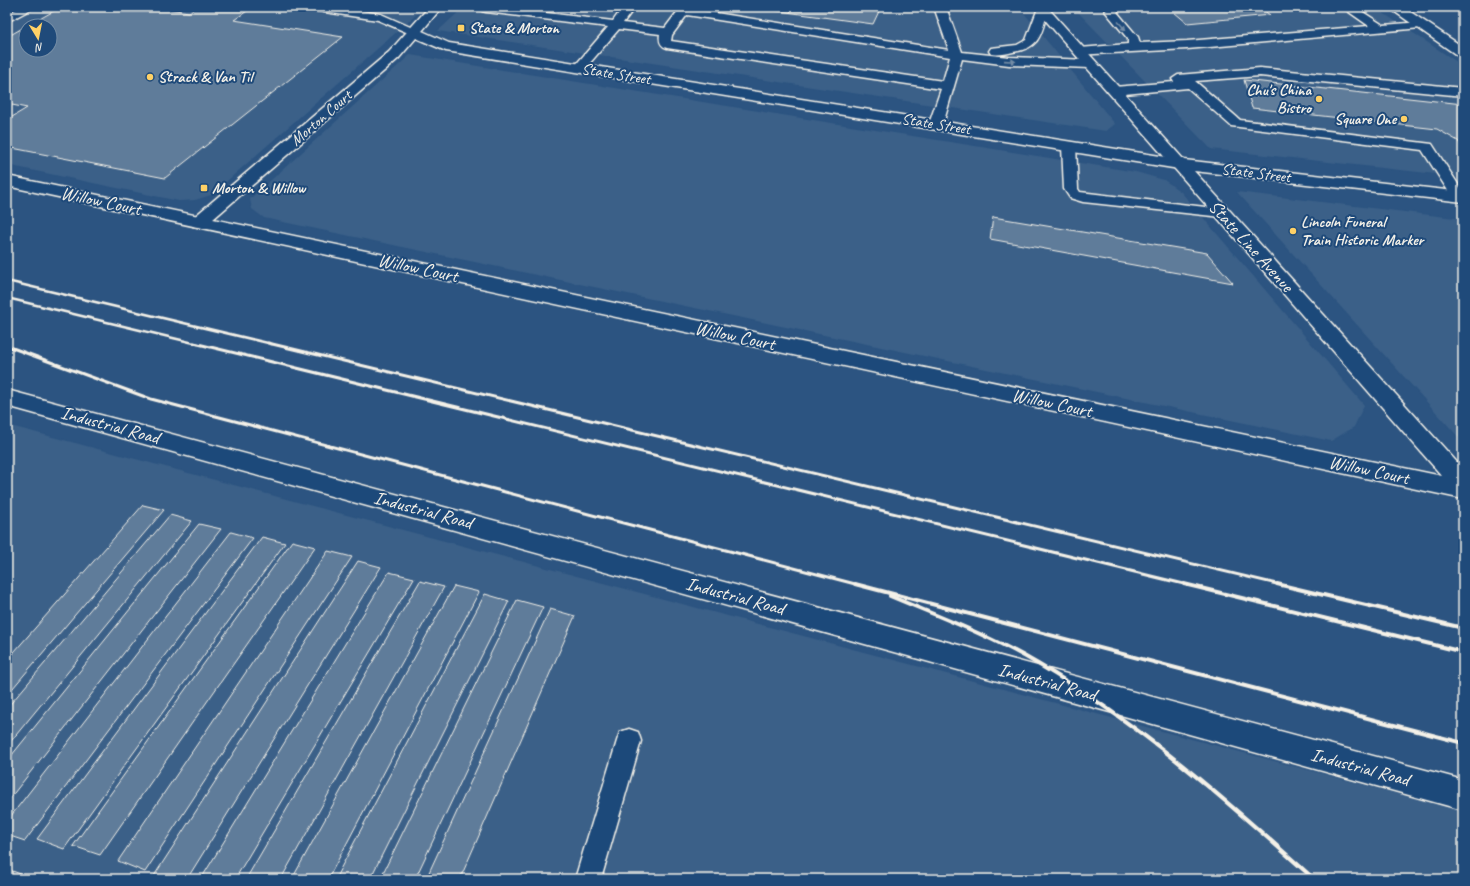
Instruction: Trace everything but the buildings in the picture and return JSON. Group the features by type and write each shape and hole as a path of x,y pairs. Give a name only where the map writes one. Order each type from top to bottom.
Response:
{"street":[{"name":"Morton Court","path":"199,222 394,55 436,7"},
{"path":"1394,7 1463,53"},
{"name":"State Line Avenue","path":"1041,8 1463,485"},
{"name":"State Street","path":"413,32 446,47 1179,164 1461,197"},
{"name":"Willow Court","path":"7,181 1463,490"},
{"name":"Industrial Road","path":"7,398 1463,795"}],"lane":[{"path":"7,19 29,7"},
{"path":"311,7 349,10 381,17 413,32"},
{"path":"488,7 486,9 668,32"},
{"path":"579,68 616,25 629,7"},
{"path":"936,124 957,55 940,7"},
{"path":"1117,7 1111,11 1134,40 1134,47"},
{"path":"1348,7 1380,28"},
{"path":"957,55 1016,49 1027,46 1033,41 1041,8"},
{"path":"948,86 666,44 665,40 668,32 685,9 957,55 1009,61 1090,64"},
{"path":"1080,52 1134,47 1187,45 1421,25"},
{"path":"1111,88 1260,72 1463,92"},
{"path":"1111,88 1191,84 1236,123 1427,146 1461,197"},
{"path":"1069,146 1071,189 1076,195 1083,198 1222,213"},
{"path":"588,879 630,741"}],"shaded area":[{"name":"Strack & Van Til","path":"7,7 425,7 211,195 195,200 179,201 7,165"},
{"path":"464,7 1019,7 1115,124 1106,131 438,31"},
{"name":"Square One","path":"1073,7 1374,7 1463,66 1463,177 1211,149"},
{"path":"410,55 1136,172 1164,180 1181,192 1364,405 1354,427 1331,441 264,218 252,209 250,199"},
{"path":"1237,192 1463,219 1463,442"},
{"path":"7,425 1463,811 1463,879 7,879"}],"railway":[{"path":"7,281 272,344"},
{"path":"7,298 198,344"},
{"path":"194,343 1188,585"},
{"path":"268,343 1281,585"},
{"path":"7,346 151,399 859,585"},
{"path":"855,584 1463,743"},
{"path":"1184,584 1463,652"},
{"path":"1277,584 1463,628"},
{"path":"890,596 965,627 1002,645 1038,664 1075,687 1147,737 1181,764 1314,879"}],"place":[{"name":"State & Morton","path":"461,28"},
{"name":"Strack & Van Til","path":"150,77"},
{"name":"Chu's China Bistro","path":"1319,99"},
{"name":"Square One","path":"1404,119"},
{"name":"Morton & Willow","path":"204,188"},
{"name":"Lincoln Funeral Train Historic Marker","path":"1293,231"}]}
